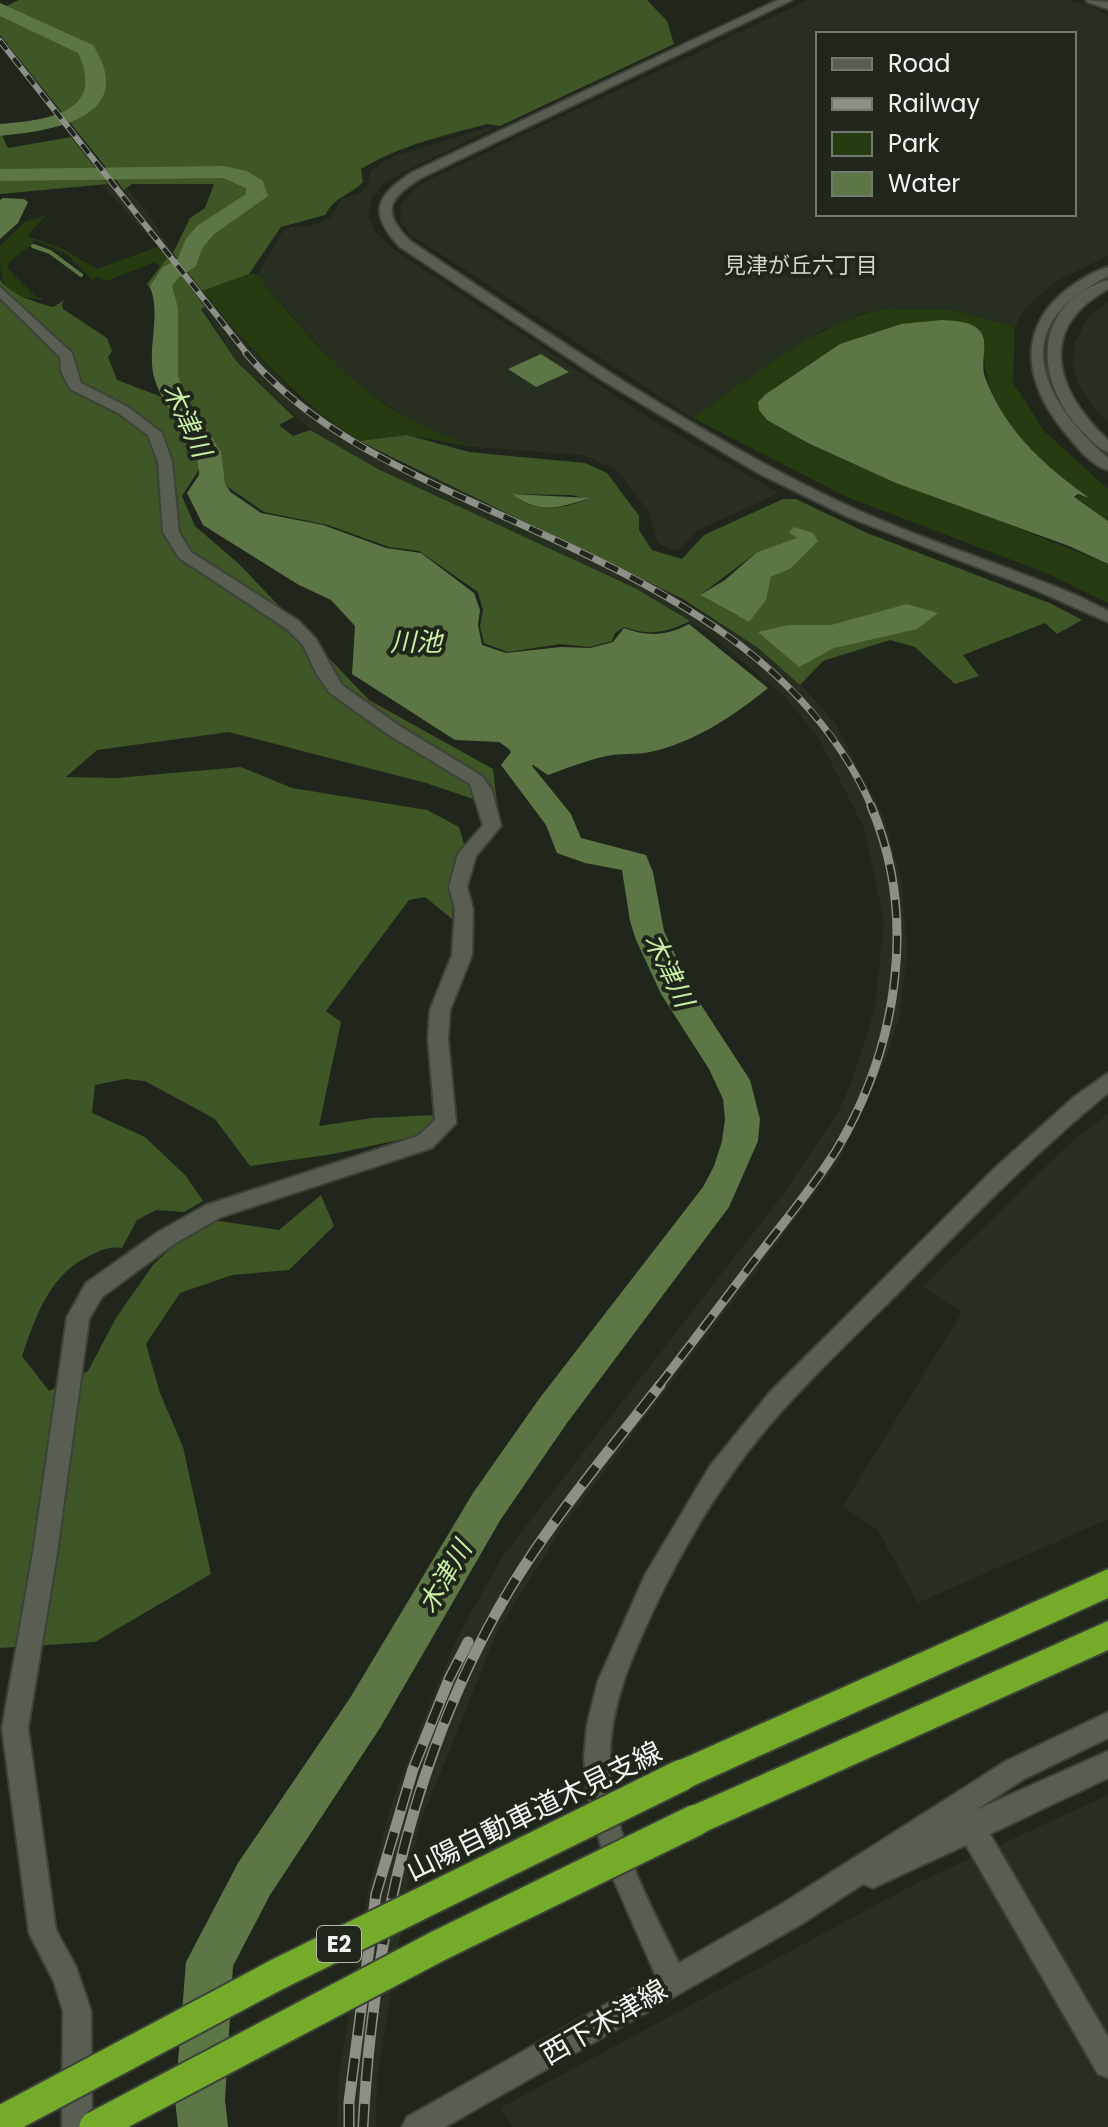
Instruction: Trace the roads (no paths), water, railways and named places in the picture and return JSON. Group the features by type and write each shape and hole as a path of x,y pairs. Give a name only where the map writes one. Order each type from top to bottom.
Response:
{"highway":[{"name":"山陽自動車道木見支線","path":"0,2122 278,1974 682,1775 1108,1583"},
{"name":"E2","path":"95,2127 438,1946 696,1820 1108,1635"}],"street":[{"path":"787,0 417,175 394,190 386,203 382,215 388,229 405,244 690,430 754,465 819,498 1020,577 1108,617"},
{"path":"1091,0 1108,6"},
{"path":"1108,271 1086,281 1050,313 1040,330 1034,354 1037,376 1050,403 1067,428 1108,466"},
{"path":"1108,284 1081,302 1065,319 1051,354 1055,376 1066,401 1108,448"},
{"path":"0,291 67,356 68,371 75,386 123,410 155,433 165,462 171,532 185,555 293,625 310,643 325,675 336,689 395,731 476,780 483,790 492,826 467,854 458,887 464,909 462,955 440,1010 438,1039 446,1123 425,1142 214,1211 166,1238 94,1290 78,1317 45,1553 15,1728 43,1933 66,1977 77,2011 77,2127"},
{"path":"674,1982 629,1892 599,1791 599,1726 617,1662 648,1595 692,1514 736,1449 778,1399 983,1192 1108,1081"},
{"name":"西下木津線","path":"965,1816 1015,1770 1108,1725"},
{"name":"西下木津線","path":"417,2127 965,1816 1108,1764"},
{"path":"965,1816 1108,2064"}],"water":[{"path":"0,200 28,202 18,223 0,239"},
{"path":"942,320 970,324 982,334 985,377 1003,414 1041,459 1089,498 1078,494 1074,497 1108,521 1108,564 1069,546 896,483 808,443 767,420 759,410 758,402 766,394 840,344 901,324"},
{"path":"541,354 569,372 536,387 508,369"},
{"name":"川池","path":"217,468 217,483 261,513 323,525 386,548 421,553 474,593 480,610 478,625 482,645 506,653 561,647 590,648 613,642 624,628 657,634 689,624 768,688 727,718 682,742 650,752 612,755 548,775 499,742 455,740 352,674 355,626 331,600 299,585 203,525 187,493 203,469"},
{"path":"512,494 590,498 550,508 531,505"},
{"path":"794,527 813,533 818,541 790,569 771,577 766,600 749,622 700,595 725,580 757,552 797,538 789,532"},
{"path":"907,604 938,613 917,629 834,648 799,667 758,632 788,625 831,625"}],"waterway":[{"name":"木津川","path":"0,9 86,49 97,78 95,93 87,105 75,113 45,124 0,130"},
{"name":"木津川","path":"0,175 223,172 240,175 256,185 257,196 205,230 191,249 188,261 170,273 161,286 167,308 166,376 174,396 208,452 214,490 227,506"},
{"path":"33,246 50,252 81,275"},
{"name":"木津川","path":"203,2127 200,2100 210,1962 254,1879 365,1713 487,1506 553,1411 716,1197 740,1141 743,1119 733,1080 678,994 652,940 635,863 568,845 560,822 516,765 528,752 504,723"}],"railway":[{"path":"0,41 248,355"},
{"path":"246,353 295,401 350,440 410,473 589,556 703,619 755,657 801,700 841,750 871,806"},
{"path":"658,1387 837,1149 875,1068 887,1025 897,936 894,892 886,848 871,806"},
{"path":"363,2127 368,2056 388,1915 424,1778 449,1711 478,1647 513,1584 547,1533 660,1385"},
{"path":"349,2127 349,2102 376,1894 413,1769 449,1679 468,1642"}],"district":[{"name":"見津が丘六丁目","path":"801,265"}]}
